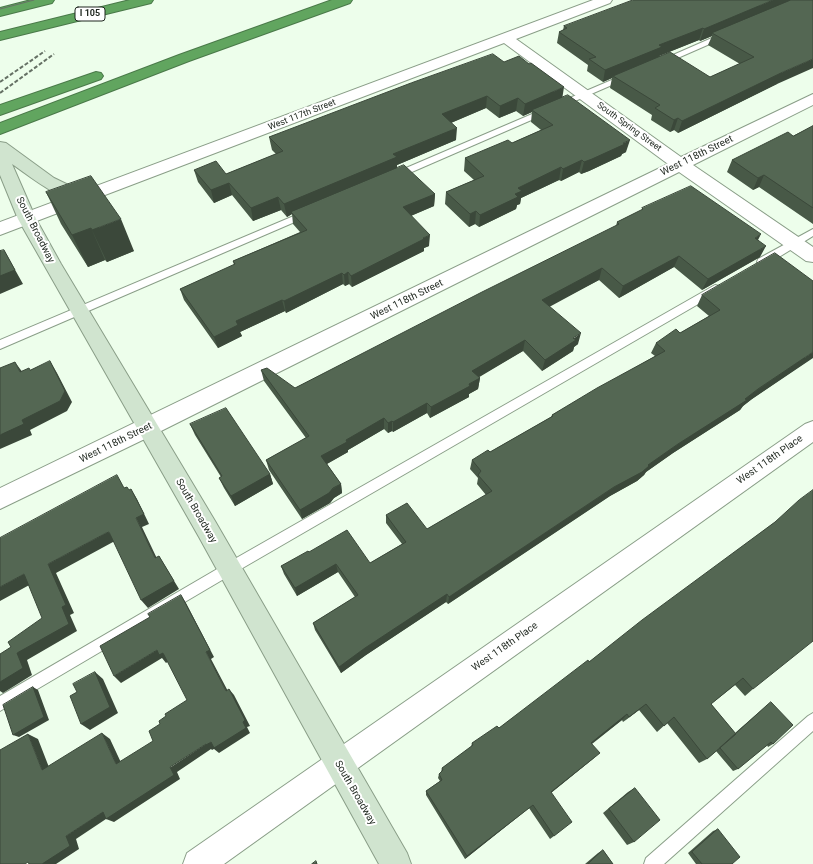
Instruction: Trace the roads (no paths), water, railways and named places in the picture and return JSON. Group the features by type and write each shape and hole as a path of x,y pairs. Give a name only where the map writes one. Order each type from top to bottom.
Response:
{"highway":[{"path":"0,12 47,0"},
{"name":"I 105","path":"0,36 146,0"},
{"path":"143,59 315,0"},
{"path":"0,129 89,94 345,0"},
{"path":"0,110 107,72"}],"main road":[{"path":"0,147 48,182 81,198"},
{"name":"South Broadway","path":"0,155 27,219 229,569 396,864"}],"street":[{"name":"West 117th Street","path":"0,229 605,0"},
{"name":"South Spring Street","path":"506,38 681,164 813,256"},
{"name":"West 118th Street","path":"0,499 148,428 813,99"},
{"name":"West 118th Place","path":"198,864 813,430"}],"lane":[{"path":"650,68 735,31"},
{"path":"387,180 635,74"},
{"path":"0,345 314,211"},
{"path":"753,267 813,232"},
{"path":"0,704 229,569 725,283"},
{"path":"652,864 813,721"}],"tram line":[{"path":"0,9 34,0"}],"railway":[{"path":"0,82 45,51"},
{"path":"0,93 54,54"}]}
